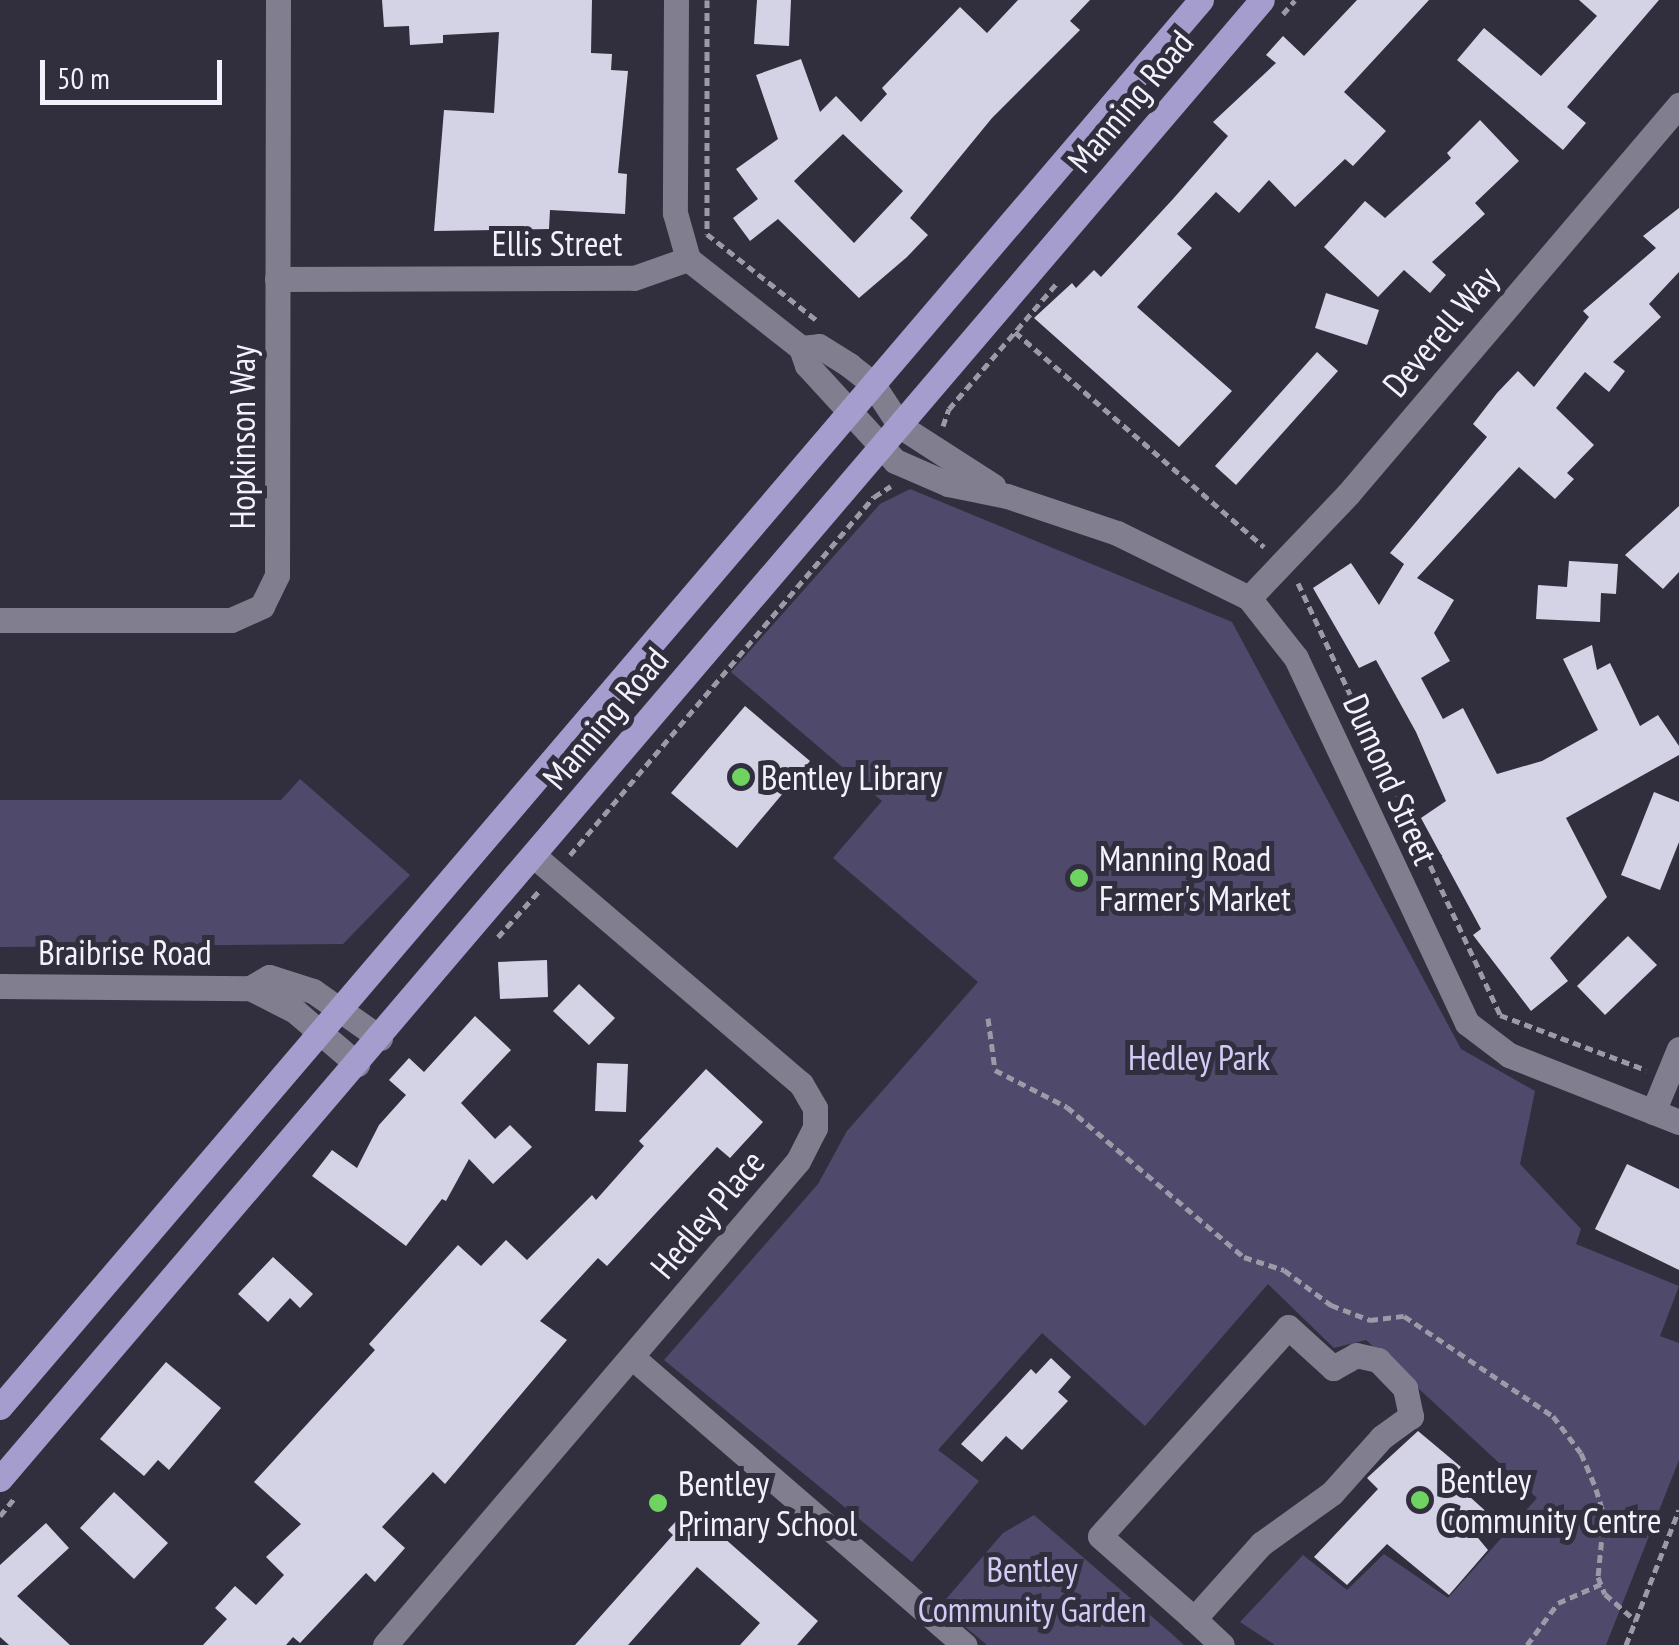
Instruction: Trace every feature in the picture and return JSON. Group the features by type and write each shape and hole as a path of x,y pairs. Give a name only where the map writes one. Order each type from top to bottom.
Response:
{"main road":[{"name":"Manning Road","path":"0,1407 1201,0"},
{"name":"Manning Road","path":"0,1479 1262,0"}],"street":[{"name":"Hopkinson Way","path":"0,620 231,620 262,606 277,574 278,0"},
{"path":"676,0 675,213 688,259 801,348 807,366 851,408"},
{"name":"Deverell Way","path":"1249,598 1348,494 1679,105"},
{"name":"Ellis Street","path":"278,279 634,278 688,259"},
{"path":"801,348 819,346 872,383"},
{"name":"Dumond Street","path":"872,383 900,426 928,448 1007,496"},
{"name":"Dumond Street","path":"851,408 880,450 910,469 1116,533 1249,598 1296,658 1467,1023 1509,1055 1679,1122"},
{"name":"Hedley Place","path":"385,1645 798,1161 812,1136 815,1108 801,1084 534,856"},
{"name":"Braibrise Road","path":"250,988 269,977 339,1008 380,1038"},
{"name":"Braibrise Road","path":"0,986 250,988 295,1011 356,1064"},
{"path":"1653,1112 1679,1049"},
{"path":"1194,1619 1261,1544 1332,1493 1382,1437 1411,1416 1406,1388 1378,1360 1356,1355 1333,1368 1288,1327 1100,1536 1222,1645"},
{"path":"632,1357 964,1645"}],"path":[{"path":"707,0 707,234 822,325"},
{"path":"1270,30 1295,0"},
{"path":"928,448 949,409 1066,272"},
{"path":"1015,332 1270,552"},
{"path":"554,874 874,497 910,469"},
{"path":"1295,578 1500,1015 1649,1072"},
{"path":"988,1018 995,1070 1067,1107 1244,1257 1284,1270 1331,1305 1370,1320 1404,1316 1553,1416 1582,1453 1604,1516 1601,1584 1636,1621"},
{"path":"1626,1645 1679,1510"},
{"path":"1527,1645 1558,1603 1601,1584"}],"green space":[{"name":"Hedley Park","path":"910,489 1232,622 1461,1049 1535,1091 1520,1164 1581,1229 1576,1244 1679,1286 1660,1336 1679,1343 1679,1460 1606,1645 1275,1645 1240,1622 1303,1555 1347,1590 1384,1554 1448,1598 1537,1498 1366,1340 1334,1348 1268,1284 1145,1426 1042,1333 938,1450 979,1481 912,1562 664,1360 818,1184 847,1131 978,982 833,858 882,801 731,672 880,504"},
{"path":"300,779 410,875 343,944 0,947 0,800 281,800"},
{"name":"Bentley Community Garden","path":"1034,1515 1184,1645 987,1645 940,1606 1003,1533"}],"building":[{"path":"382,0 592,0 591,53 612,54 611,70 628,71 618,173 627,174 625,214 550,210 549,229 434,231 444,110 494,113 499,32 443,35 443,43 410,45 409,26 384,27"},
{"path":"757,0 791,0 789,46 754,44"},
{"path":"1018,0 1090,0 1070,21 1080,30 992,118 910,218 928,235 907,257 859,298 778,219 750,241 733,218 758,199 736,169 778,139 756,75 801,59 820,112 836,96 861,122 887,94 882,88 960,7 987,33","holes":["843,134 903,191 854,243 794,181"]},
{"path":"1357,0 1429,0 1344,92 1386,131 1353,166 1345,159 1295,207 1269,180 1239,213 1216,192 1177,234 1192,248 1137,307 1232,391 1179,447 1034,318 1072,283 1076,288 1094,270 1101,277 1173,199 1228,136 1213,122 1276,63 1266,55 1283,36 1304,56"},
{"path":"1579,0 1659,0 1567,107 1586,123 1563,150 1457,60 1484,28 1541,76 1597,16"},
{"path":"1480,120 1519,161 1475,203 1485,214 1432,262 1446,275 1430,293 1404,270 1378,297 1324,247 1365,201 1385,218 1451,158 1447,153"},
{"path":"1679,208 1679,272 1649,304 1661,317 1613,362 1625,371 1609,392 1585,372 1556,408 1594,445 1567,473 1574,479 1555,499 1519,467 1417,578 1454,600 1434,633 1450,661 1421,678 1443,719 1463,708 1497,774 1542,761 1598,730 1563,659 1592,645 1597,670 1610,663 1640,726 1658,715 1679,746 1679,755 1566,818 1607,897 1550,958 1568,981 1531,1011 1473,935 1481,929 1421,818 1446,801 1416,732 1376,660 1359,668 1313,588 1351,563 1379,605 1404,564 1390,553 1487,437 1473,424 1518,371 1534,387 1589,317 1583,311 1656,248 1643,236"},
{"path":"1326,293 1379,310 1367,345 1315,328"},
{"path":"1317,352 1338,371 1236,485 1215,466"},
{"path":"1679,506 1679,572 1663,589 1625,555"},
{"path":"1569,561 1618,564 1616,594 1601,593 1600,622 1536,619 1538,585 1567,587"},
{"name":"Bentley Library","path":"745,706 810,761 737,848 671,793"},
{"path":"1654,792 1679,802 1679,842 1660,890 1621,875"},
{"path":"1628,936 1657,965 1605,1015 1577,986"},
{"path":"547,960 548,997 500,999 498,962"},
{"path":"579,984 615,1018 589,1045 553,1011"},
{"path":"475,1016 511,1050 461,1103 495,1139 510,1125 532,1147 493,1184 469,1159 446,1201 442,1199 406,1246 312,1176 332,1150 357,1168 379,1125 406,1095 389,1080 409,1058 424,1072"},
{"path":"597,1063 628,1064 626,1112 595,1111"},
{"path":"706,1069 763,1122 730,1158 717,1147 607,1266 598,1258 540,1321 567,1340 445,1484 433,1472 382,1527 405,1548 375,1582 366,1573 300,1643 293,1637 286,1645 203,1645 227,1619 215,1608 235,1586 256,1605 284,1575 266,1557 301,1524 254,1482 375,1350 369,1344 458,1245 481,1266 506,1240 527,1260 592,1195 596,1200 644,1146 639,1141"},
{"path":"1627,1164 1679,1189 1679,1270 1595,1229"},
{"path":"273,1257 313,1294 300,1308 290,1298 268,1322 238,1294"},
{"path":"1051,1358 1071,1377 1058,1392 1068,1401 1022,1450 1006,1436 982,1462 961,1444 1031,1369 1036,1374"},
{"path":"166,1362 221,1408 169,1470 158,1460 144,1476 100,1439"},
{"name":"Bentley Community Centre","path":"1418,1431 1461,1467 1450,1479 1490,1515 1473,1532 1488,1550 1449,1595 1387,1544 1347,1585 1314,1557 1378,1489 1367,1478"},
{"path":"114,1492 168,1543 134,1579 80,1528"},
{"path":"689,1507 818,1621 797,1645 740,1645 760,1623 697,1567 628,1645 575,1645 673,1535 668,1530"},
{"path":"46,1523 69,1548 17,1596 70,1645 9,1645 0,1637 0,1565"}],"place":[{"name":"Bentley Library","path":"741,777"},
{"name":"Manning Road Farmer's Market","path":"1079,878"},
{"name":"Bentley Community Centre","path":"1420,1500"},
{"name":"Bentley Primary School","path":"658,1503"}]}
